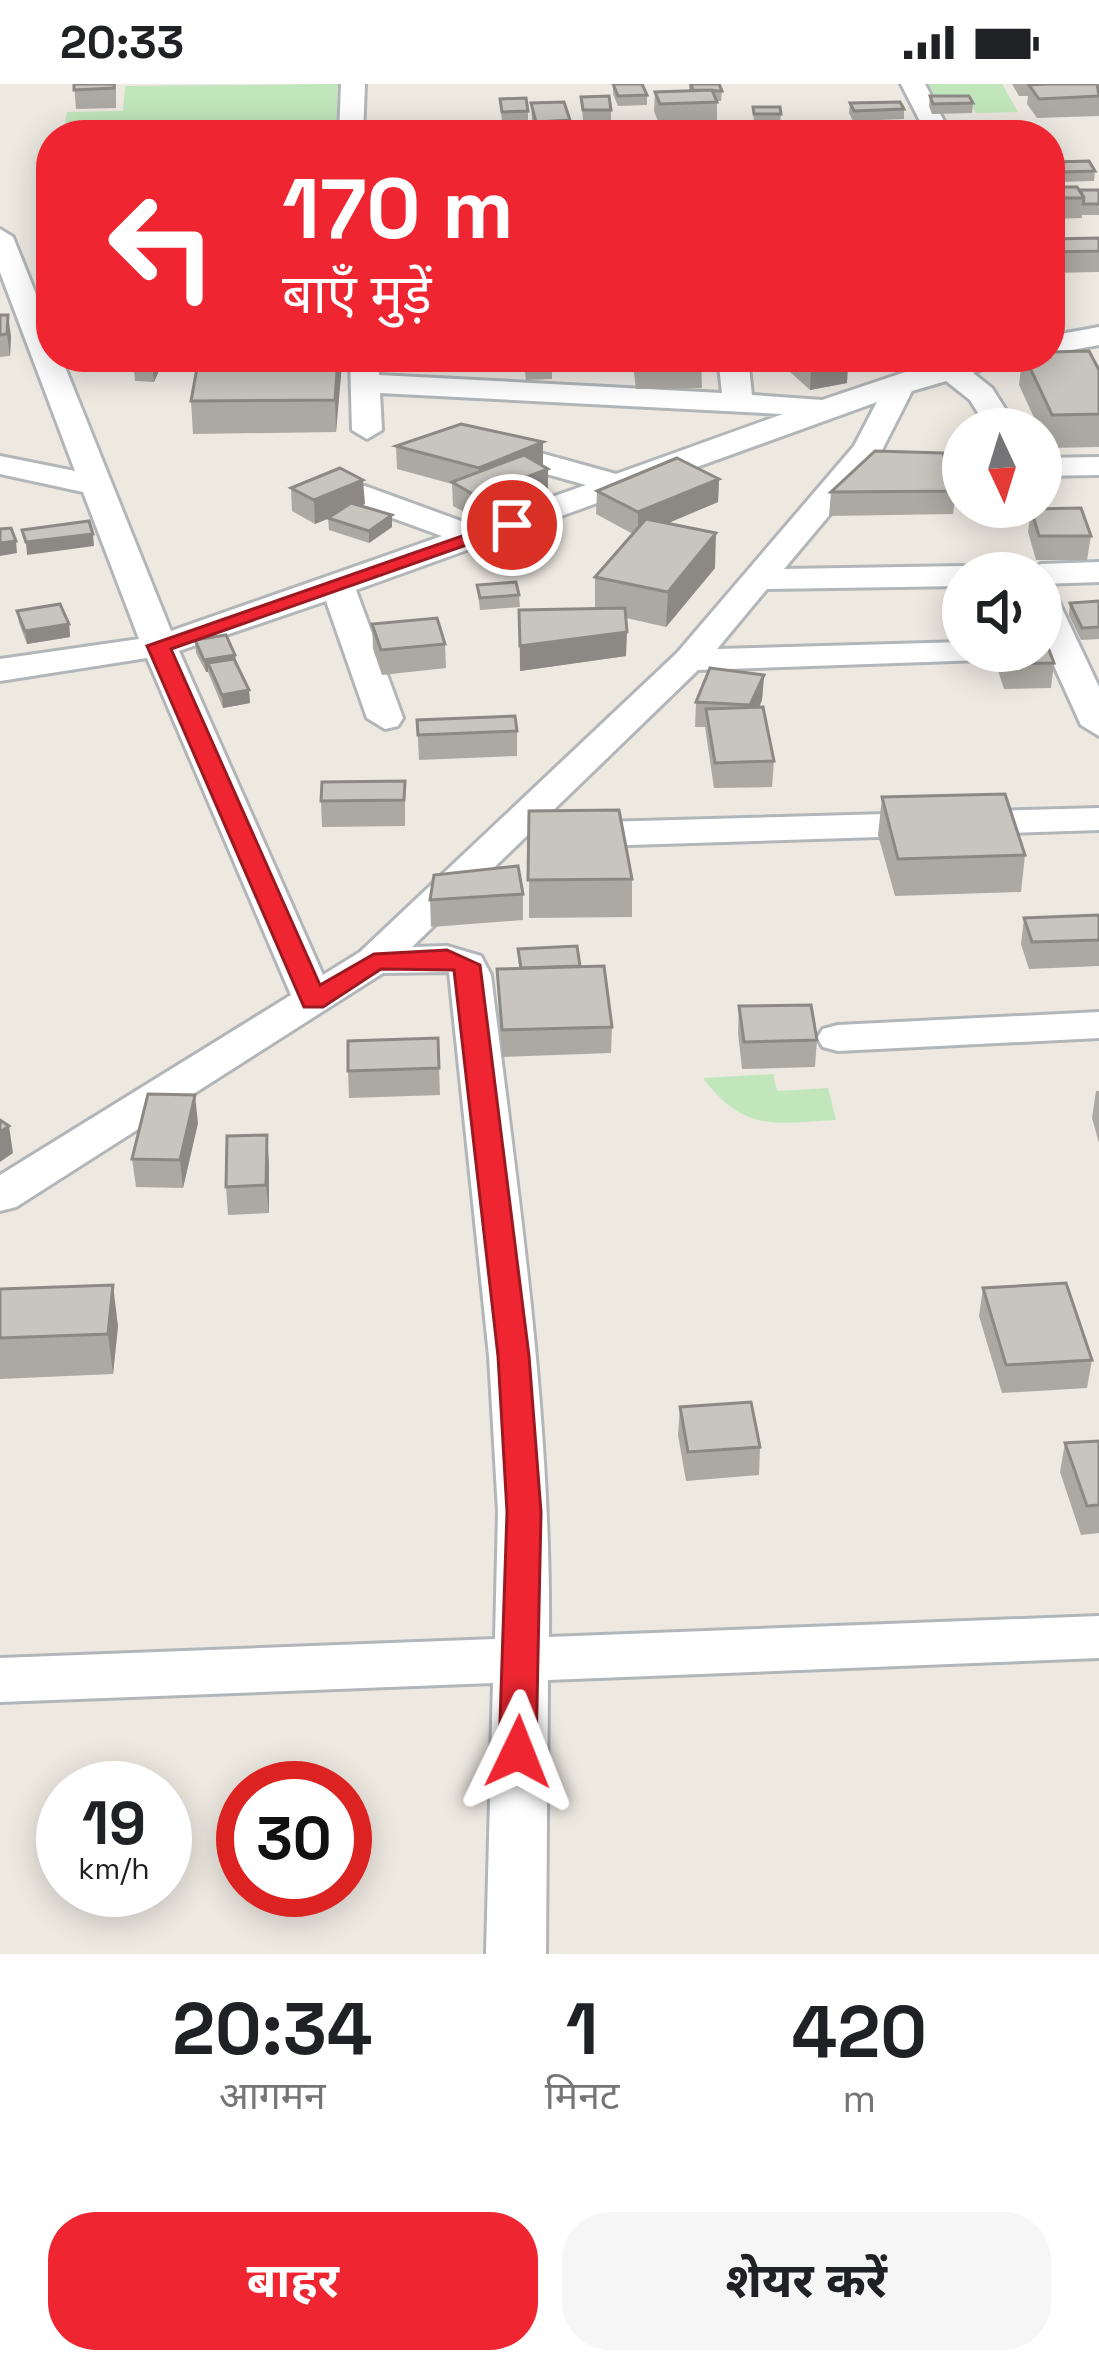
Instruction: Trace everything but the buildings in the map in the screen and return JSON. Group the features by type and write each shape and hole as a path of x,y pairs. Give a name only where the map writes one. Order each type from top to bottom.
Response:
{"street":[{"path":"352,120 353,84"},
{"path":"914,84 931,120"},
{"path":"0,237 13,306 36,330"},
{"path":"1066,341 1099,367"},
{"path":"57,372 159,646 314,1001"},
{"path":"364,372 367,430"},
{"path":"382,372 595,395 831,408"},
{"path":"592,372 595,395"},
{"path":"735,372 738,403"},
{"path":"2,666 159,646 338,589 934,372"},
{"path":"951,372 981,394 990,408"},
{"path":"0,1196 374,962 497,838 689,661 868,449 901,383"},
{"path":"465,440 621,485"},
{"path":"0,464 96,485"},
{"path":"1062,467 1099,466"},
{"path":"851,469 942,467"},
{"path":"354,493 476,538"},
{"path":"1062,573 1099,572"},
{"path":"758,579 942,576"},
{"path":"338,589 385,718"},
{"path":"1069,650 1099,725"},
{"path":"689,661 942,654"},
{"path":"497,838 1099,819"},
{"path":"374,962 447,958 467,965 470,975 513,1356 524,1512 515,1954"},
{"path":"838,1038 1099,1025"},
{"path":"0,1680 1099,1637"}],"green space":[{"path":"338,84 337,120 66,120 67,112 123,111 125,86"},
{"path":"916,84 1002,84 1018,112 976,113 970,102 926,103"},
{"path":"773,1074 777,1091 828,1088 836,1120 762,1121 733,1108 703,1078"}],"route":[{"path":"512,525 338,589 159,646 260,889 314,1001 374,962 447,958 467,965 513,1356 524,1512 518,1752"}]}
